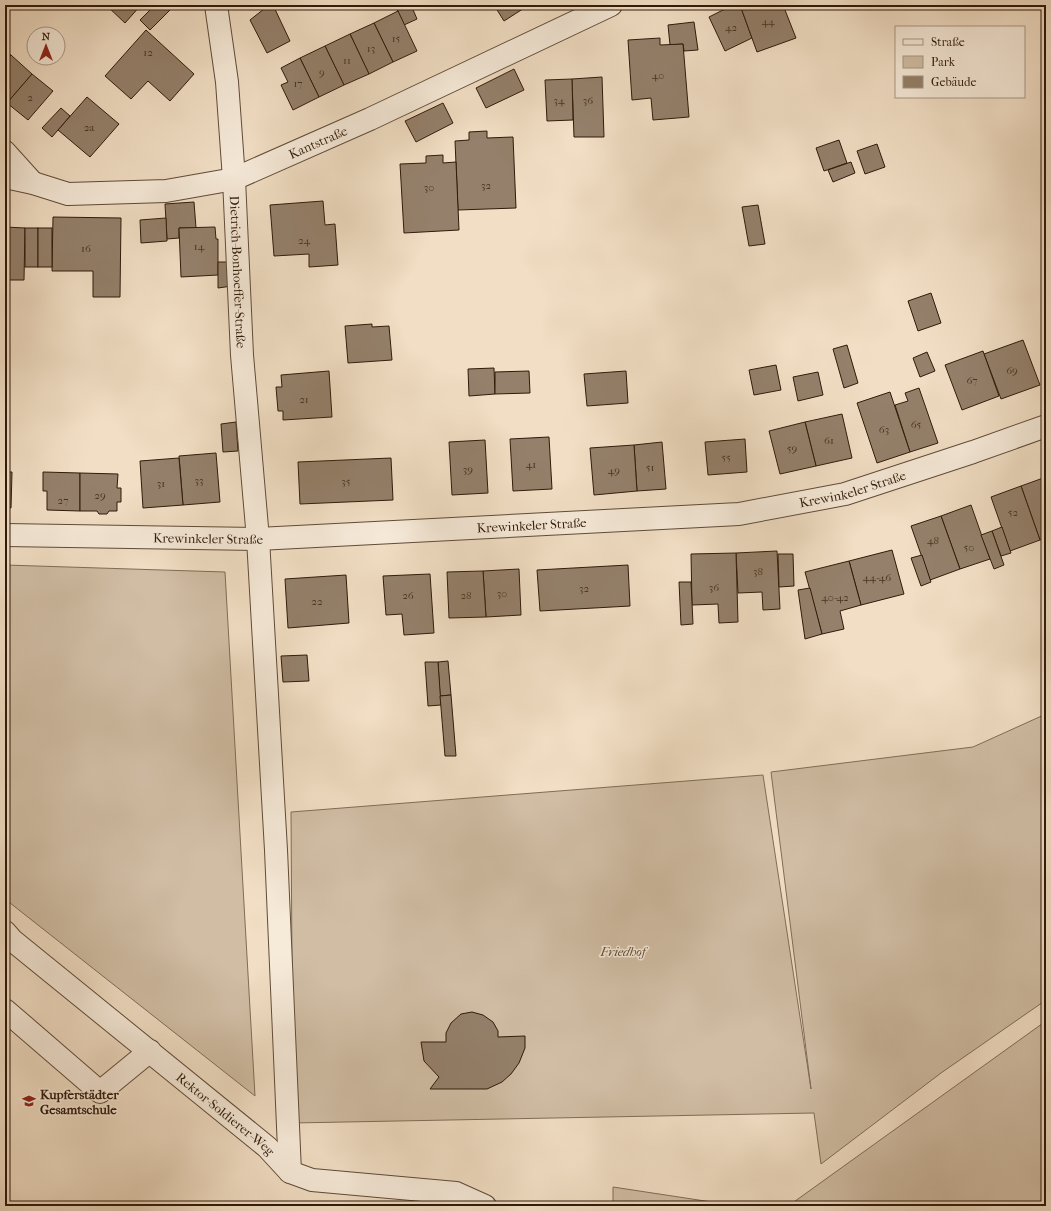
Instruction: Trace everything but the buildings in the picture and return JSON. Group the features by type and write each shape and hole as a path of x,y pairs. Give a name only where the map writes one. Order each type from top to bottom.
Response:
{"street":[{"name":"Dietrich-Bonhoeffer-Straße","path":"216,5 228,82 242,355 258,539 276,850 290,1172"},
{"name":"Kantstraße","path":"5,177 33,183 68,194 113,194 166,191 234,179 370,119 597,8"},
{"path":"5,152 33,183"},
{"name":"Krewinkeler Straße","path":"5,535 258,539 739,514 844,494 973,452 1046,426"},
{"name":"Rektor-Soldierer-Weg","path":"5,932 12,940 267,1147 290,1172 312,1180 456,1192 485,1206"},
{"path":"5,1010 100,1092 150,1051"}],"green space":[{"path":"5,565 225,572 255,1096 5,899"},
{"name":"Friedhof","path":"1046,714 1046,1000 941,1073 821,1164 814,1113 293,1123 291,812 763,775 811,1089 771,772 973,747"},
{"path":"1046,1021 1046,1206 793,1206 791,1204"},
{"path":"613,1187 738,1206 613,1206"}],"place":[{"name":"Kupferstädter Gesamtschule","path":"29,1101"}]}
